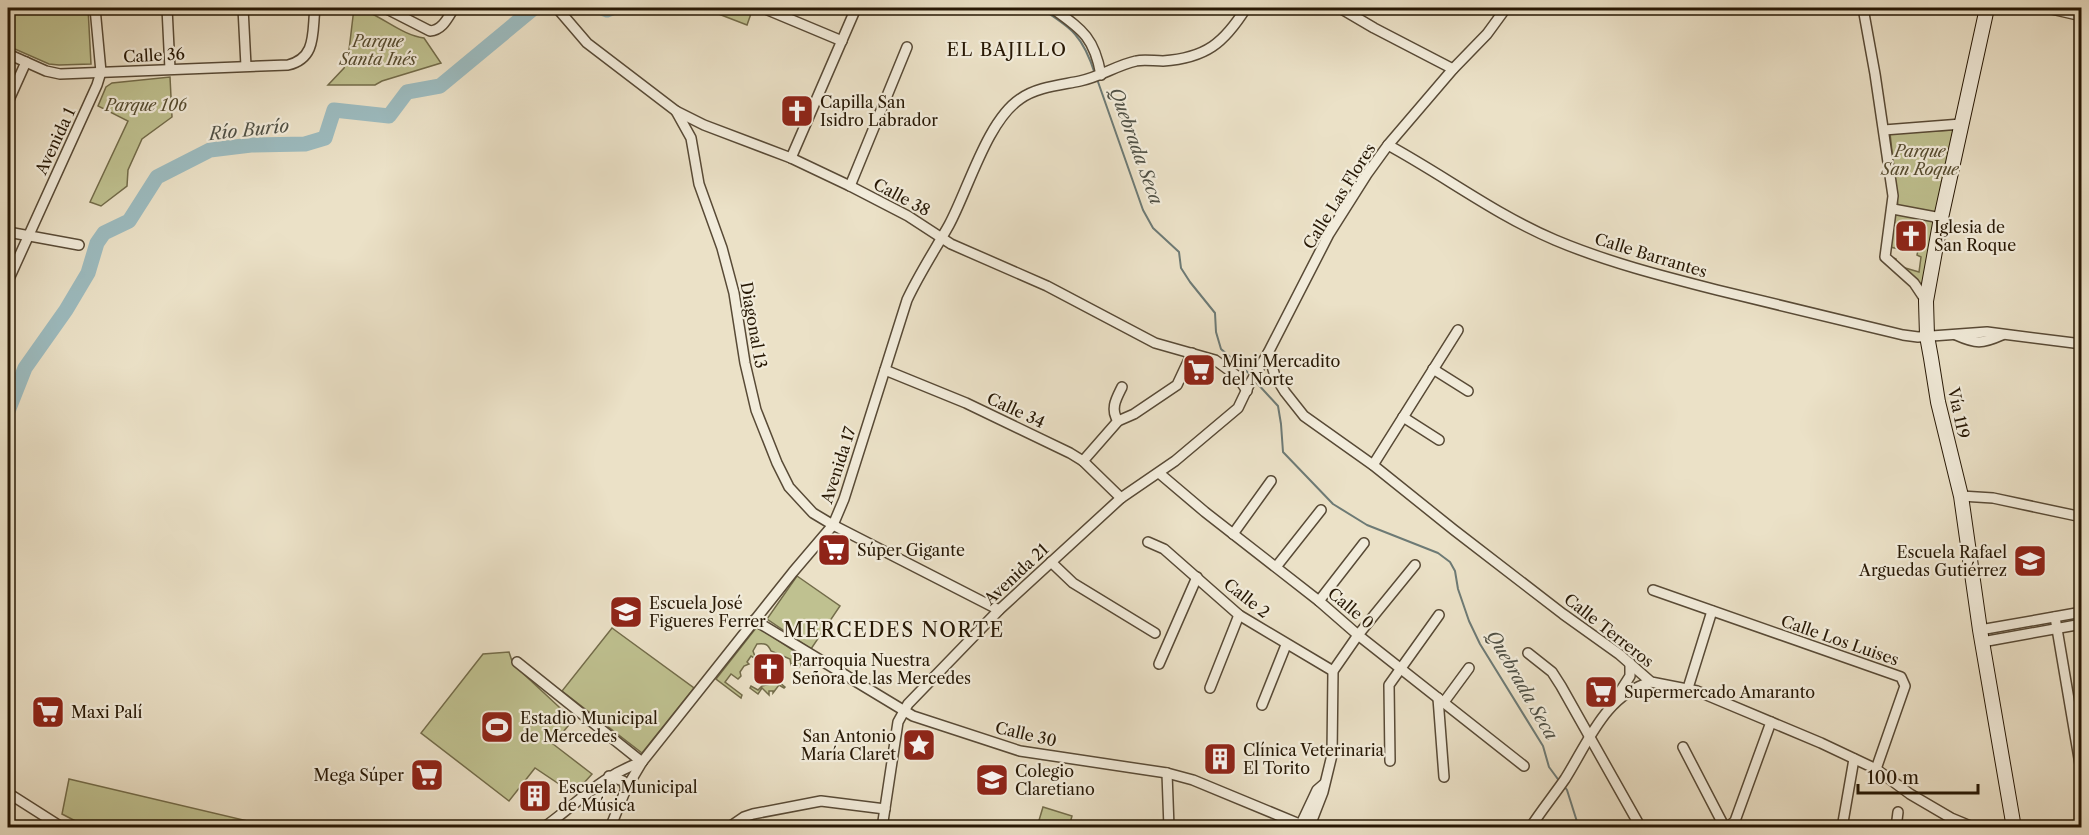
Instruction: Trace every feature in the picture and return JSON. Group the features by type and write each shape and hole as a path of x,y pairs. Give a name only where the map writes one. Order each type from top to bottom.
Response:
{"main road":[{"name":"Vía 119","path":"1987,8 1941,218 1926,301 1927,336 1938,402 1961,500 1981,636 2014,828"}],"street":[{"name":"Avenida 1","path":"8,281 98,85 101,72 95,8"},
{"path":"168,8 170,69"},
{"path":"243,8 246,66"},
{"name":"Calle 36","path":"8,54 46,71 60,74 288,65 304,59 311,45 315,8"},
{"path":"385,8 422,29 436,31 443,25 454,8"},
{"name":"Calle 38","path":"557,8 587,43 676,111 704,125 791,158 849,186 908,216 940,237 998,266 1057,290 1155,343 1215,360 1230,370 1248,388"},
{"path":"763,8 842,41"},
{"path":"791,158 856,8"},
{"path":"1052,8 1082,30 1093,49 1101,75"},
{"name":"Avenida 17","path":"610,828 626,789 642,762 833,525 844,499 907,300 948,225 994,129 1005,114 1022,97 1036,91 1090,79 1137,61 1165,61 1206,51 1224,38 1246,8"},
{"path":"1340,8 1453,69"},
{"name":"Calle Las Flores","path":"1248,388 1329,234 1367,174 1388,145 1453,69 1488,34 1506,8"},
{"path":"1863,8 1893,196 1885,257 1914,283 1926,301"},
{"path":"2047,8 2065,10 2082,16"},
{"path":"849,186 907,47"},
{"path":"8,102 26,62"},
{"name":"Diagonal 13","path":"676,111 691,138 699,184 722,248 734,293 745,363 756,410 789,487 813,513 833,525 999,610"},
{"path":"1884,129 1961,124"},
{"name":"Calle Barrantes","path":"1388,145 1429,168 1470,196 1548,237 1664,276 1903,335 1956,336 1978,332 2082,344"},
{"path":"1893,209 1941,218"},
{"path":"8,232 79,245"},
{"path":"1373,465 1458,330"},
{"path":"1083,461 1118,421 1134,414 1178,386 1192,353"},
{"name":"Calle Terreros","path":"1268,353 1275,376 1304,416 1373,465 1505,570 1651,681 1688,688 1854,759 1876,769 1910,794 1951,818 1975,828"},
{"path":"1433,369 1468,391"},
{"name":"Calle 34","path":"885,370 996,417 1083,461 1121,498"},
{"path":"1257,372 1275,376"},
{"path":"1118,421 1114,416 1113,406 1122,387"},
{"name":"Avenida 21","path":"882,828 898,722 908,704 999,610 1121,498 1159,473 1231,415 1238,408 1248,388"},
{"path":"1403,417 1440,440"},
{"name":"Calle 0","path":"1159,473 1524,766"},
{"path":"1233,534 1271,481"},
{"path":"1961,500 1993,504 2002,501 2082,517"},
{"path":"1276,567 1321,510"},
{"name":"Calle 2","path":"1148,542 1164,549 1239,615 1333,671"},
{"path":"1319,601 1364,543"},
{"path":"1051,562 1072,583 1155,633"},
{"path":"1306,826 1317,790 1324,784 1332,755 1333,671 1358,635 1415,565"},
{"path":"1159,664 1197,577"},
{"name":"Calle Los Luises","path":"1653,590 1901,677 1905,686 1876,769"},
{"path":"1688,688 1712,611"},
{"path":"1981,636 2082,612"},
{"path":"1210,688 1239,615"},
{"path":"1390,761 1389,685 1439,615"},
{"path":"2055,617 2082,776"},
{"name":"Calle 30","path":"754,621 903,711 1020,751 1167,773 1193,780 1306,826"},
{"path":"1981,636 2057,629 2082,624"},
{"path":"1262,705 1286,645"},
{"path":"1528,653 1552,672 1641,828"},
{"path":"517,662 642,762"},
{"path":"1612,705 1630,676 1630,663"},
{"path":"1444,777 1441,700 1469,668"},
{"path":"1530,828 1562,782 1597,723 1625,693 1651,681"},
{"path":"1683,747 1724,826 1733,825 1771,722"},
{"path":"1842,828 1854,759"},
{"path":"543,828 565,813 609,776 642,762"},
{"path":"1167,773 1169,828"},
{"path":"609,776 623,781 626,789"},
{"path":"8,793 63,828"},
{"path":"728,828 753,814 821,801 885,809"},
{"path":"1896,828 1898,812"}],"green space":[{"path":"8,8 88,8 91,64 49,64 8,46"},
{"name":"Parque Santa Inés","path":"354,8 372,14 406,33 424,38 441,63 375,85 328,85 344,68 349,50"},
{"path":"718,8 753,8 747,25 716,13"},
{"name":"Parque 106","path":"170,77 172,117 142,139 128,170 127,186 101,206 90,202 128,121 98,106 106,87 112,83"},
{"name":"Parque San Roque","path":"1955,130 1936,215 1898,207 1890,133"},
{"path":"1895,212 1936,222 1922,286 1891,263 1887,257","holes":["1905,221 1923,225 1917,255 1921,257 1919,272 1895,265 1896,259 1889,256 1890,247 1899,249"]},
{"path":"797,576 840,606 811,649 767,619"},
{"path":"612,628 694,688 642,753 562,691"},
{"path":"756,628 805,658 799,667 793,663 791,665 790,659 771,651 766,644 757,644 753,651 756,659 751,656 747,662 749,664 744,666 738,679 731,674 725,682 742,695 741,698 716,679"},
{"name":"Estadio Municipal de Mercedes","path":"509,652 513,664 573,720 553,744 592,774 574,794 535,768 509,801 421,733 483,654"},
{"path":"779,682 785,687 779,685 773,693 769,691 769,695 762,688 758,694 750,688 751,686 758,690 762,686"},
{"path":"69,779 273,827 87,827 62,814"},
{"path":"1043,807 1072,816 1069,827 1037,827"}],"waterway":[{"name":"Río Burío","path":"8,411 25,368 66,310 88,273 97,243 104,233 129,221 157,177 210,150 251,145 305,144 325,138 334,110 389,116 407,92 440,86 534,8"},
{"name":"Río Burío","path":"602,8 607,10 612,8"},
{"name":"Quebrada Seca","path":"1040,8 1075,34 1086,50 1095,74"},
{"name":"Quebrada Seca","path":"1097,79 1143,210 1153,228 1179,252 1181,268 1215,313 1216,332 1221,349 1252,376"},
{"name":"Quebrada Seca","path":"1255,381 1278,406 1283,452 1333,504 1367,525 1438,553 1450,562 1455,571 1458,589 1469,621 1480,644 1543,746 1549,767 1560,782"},
{"name":"Quebrada Seca","path":"1564,786 1579,828"}],"place":[{"name":"Capilla San Isidro Labrador","path":"797,111"},
{"name":"Iglesia de San Roque","path":"1911,236"},
{"name":"Mini Mercadito del Norte","path":"1199,370"},
{"name":"Súper Gigante","path":"834,550"},
{"name":"Escuela Rafael Arguedas Gutiérrez","path":"2030,561"},
{"name":"Escuela José Figueres Ferrer","path":"626,612"},
{"name":"Parroquia Nuestra Señora de las Mercedes","path":"769,669"},
{"name":"Supermercado Amaranto","path":"1601,692"},
{"name":"Maxi Palí","path":"48,712"},
{"name":"Estadio Municipal de Mercedes","path":"497,727"},
{"name":"San Antonio María Claret","path":"919,745"},
{"name":"Clínica Veterinaria El Torito","path":"1220,759"},
{"name":"Mega Súper","path":"427,775"},
{"name":"Colegio Claretiano","path":"992,780"},
{"name":"Escuela Municipal de Música","path":"535,796"}],"district":[{"name":"EL BAJILLO","path":"1007,50"},
{"name":"MERCEDES NORTE","path":"894,630"}]}
